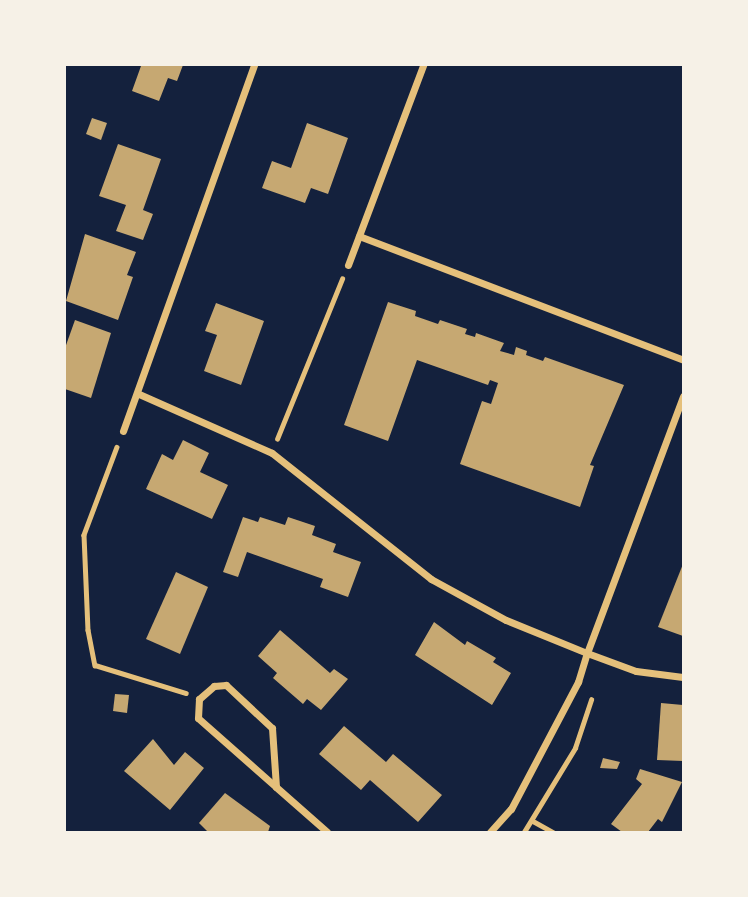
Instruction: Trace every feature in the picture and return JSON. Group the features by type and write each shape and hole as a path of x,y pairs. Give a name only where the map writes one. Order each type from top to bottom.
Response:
{"street":[{"path":"123,431 139,394 254,65"},
{"path":"348,265 424,65"},
{"path":"359,236 683,360"},
{"path":"139,394 271,453 431,579 506,620 636,671 683,677"},
{"path":"490,832 512,809 578,682 683,396"},
{"path":"276,787 272,728 226,685 214,686 200,699 198,718 276,787 327,832"}],"path":[{"path":"271,453 348,265"},
{"path":"123,431 84,535 88,630 95,665 200,699"},
{"path":"524,832 575,748 592,698"},
{"path":"533,821 553,832"}],"building":[{"path":"183,65 177,81 168,78 159,101 132,91 141,66"},
{"path":"92,118 107,123 101,140 86,134"},
{"path":"307,123 348,138 328,194 311,188 305,203 262,188 272,161 291,168"},
{"path":"118,144 161,159 143,210 153,214 143,240 116,231 126,205 99,196"},
{"path":"85,234 136,252 127,275 133,277 118,320 66,301"},
{"path":"388,302 416,311 415,316 438,324 440,320 467,329 465,334 475,337 476,333 504,343 500,351 514,355 516,347 527,351 526,355 543,361 545,357 624,385 590,465 594,466 580,507 460,464 482,401 491,404 498,383 490,380 488,385 417,360 388,441 344,425"},
{"path":"216,303 264,321 241,385 204,371 217,335 205,331"},
{"path":"75,320 111,333 91,398 65,389 65,348"},
{"path":"183,440 209,453 200,472 228,485 212,519 146,489 162,454 173,460"},
{"path":"243,517 258,522 260,517 285,525 288,517 315,526 312,535 336,544 333,552 361,562 348,597 320,587 323,579 247,552 238,577 223,572"},
{"path":"683,564 683,636 658,627"},
{"path":"176,572 208,587 180,654 146,639"},
{"path":"434,622 465,645 467,641 496,658 493,662 511,673 492,705 415,655"},
{"path":"280,630 330,673 334,669 348,679 321,710 307,699 303,704 273,678 277,673 258,656"},
{"path":"115,694 129,695 127,713 113,711"},
{"path":"661,703 683,705 683,761 657,760"},
{"path":"344,726 386,762 393,754 442,795 418,822 370,780 361,790 319,754"},
{"path":"153,739 174,765 185,752 204,768 170,810 124,771"},
{"path":"603,758 620,762 617,769 600,768"},
{"path":"640,769 682,782 662,822 658,819 648,832 622,832 611,824 642,784 636,779"},
{"path":"225,793 270,826 268,832 208,832 199,823"}]}
